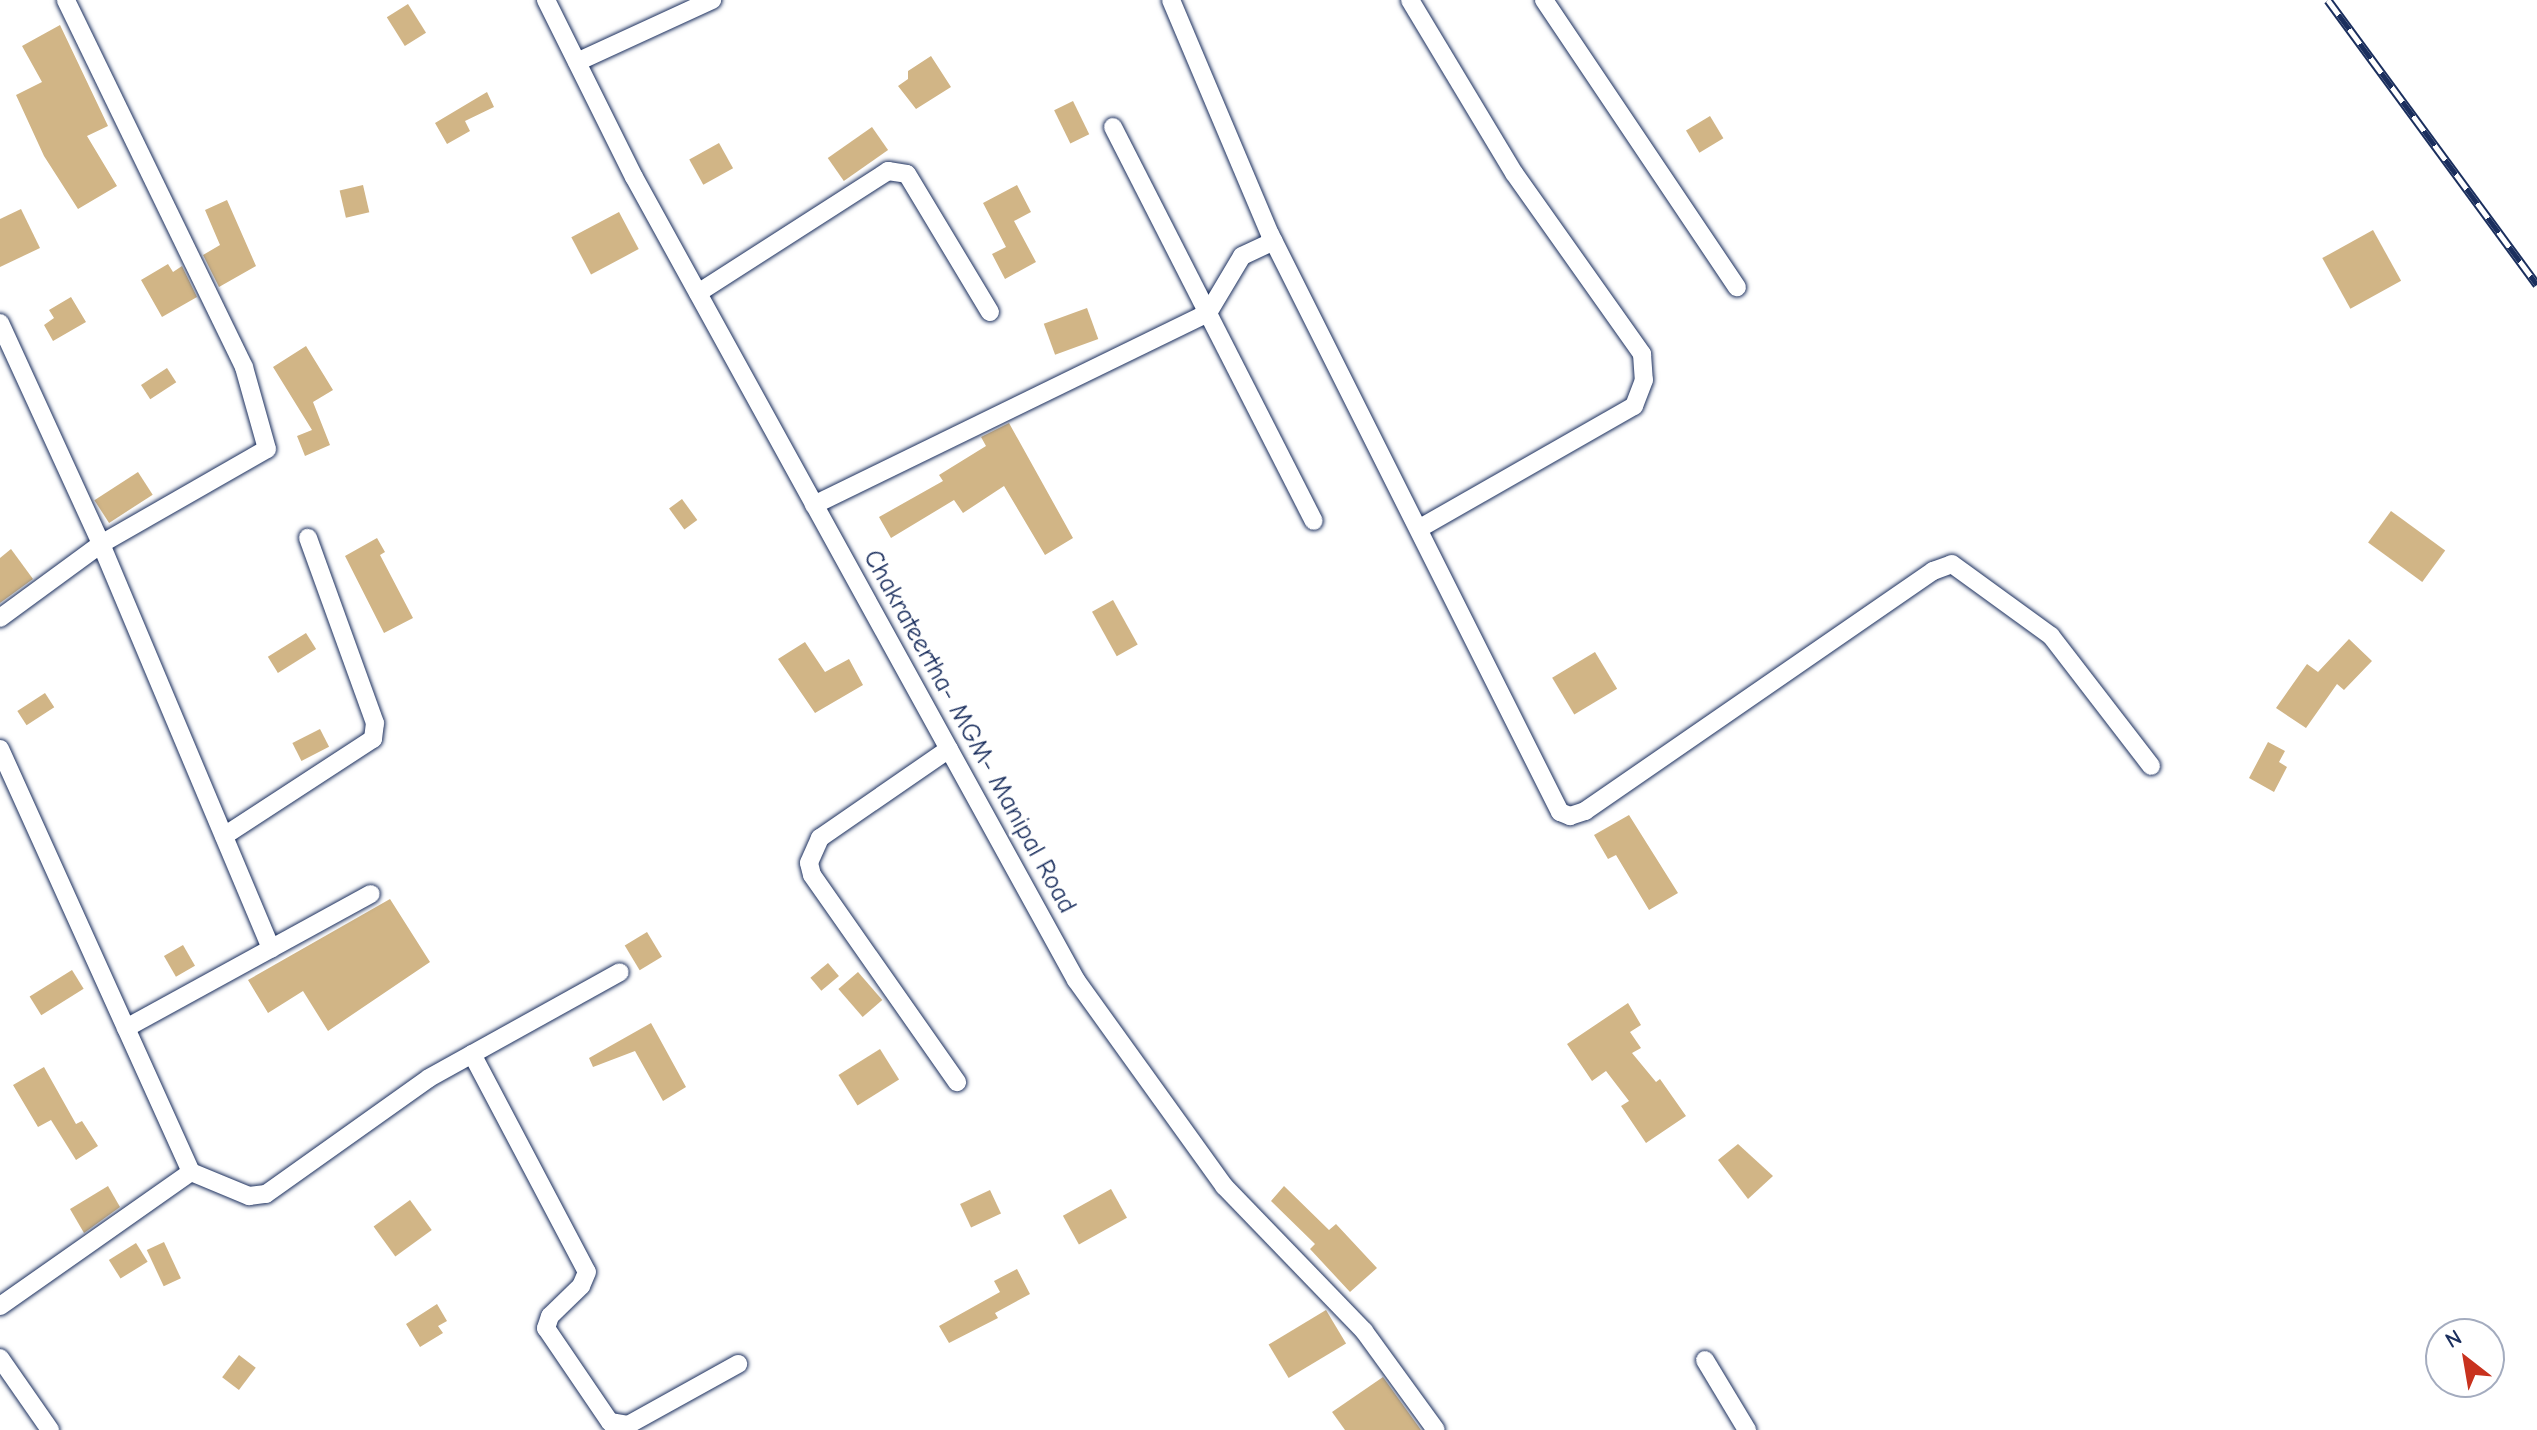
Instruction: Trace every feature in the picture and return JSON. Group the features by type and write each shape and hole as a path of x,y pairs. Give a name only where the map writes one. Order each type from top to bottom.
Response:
{"street":[{"path":"0,618 101,544 267,449 244,367 66,0"},
{"name":"Chakrateertha- MGM- Manipal Road","path":"546,0 698,293 1076,980 1224,1186 1364,1331 1436,1430"},
{"path":"577,62 712,0"},
{"path":"1171,0 1274,241 1560,812 1570,816 1933,571 1952,564 2051,636 2151,766"},
{"path":"1410,0 1514,173 1642,354 1644,380 1634,406 1420,528"},
{"path":"1544,0 1737,287"},
{"path":"1113,127 1314,521"},
{"path":"698,293 888,171 907,174 990,312"},
{"path":"814,505 1208,313 1242,256 1274,241"},
{"path":"0,323 101,544 271,949"},
{"path":"224,836 373,739 375,723 308,538"},
{"path":"0,749 191,1172 249,1196 266,1194 429,1078 620,972"},
{"path":"949,749 820,838 809,863 812,875 957,1082"},
{"path":"126,1028 371,894"},
{"path":"472,1054 587,1272 581,1286 550,1316 546,1328 610,1422 628,1425 738,1364"},
{"path":"0,1306 191,1172"},
{"path":"0,1358 50,1430"},
{"path":"1705,1360 1747,1430"}],"building":[{"path":"408,4 426,33 405,46 387,17"},
{"path":"60,25 108,126 87,136 117,186 78,209 44,156 16,95 42,82 22,46"},
{"path":"931,56 951,87 916,109 898,86 908,79 908,71"},
{"path":"487,92 494,107 465,121 470,131 447,144 435,123"},
{"path":"1073,101 1089,134 1070,143 1054,110"},
{"path":"1710,116 1723,138 1699,153 1686,130"},
{"path":"872,127 888,150 844,181 828,158"},
{"path":"719,143 733,168 703,185 689,159"},
{"path":"363,185 369,212 346,218 340,190"},
{"path":"1017,185 1031,212 1014,221 1036,262 1005,279 992,254 1006,247 983,203"},
{"path":"227,200 256,266 219,287 203,255 220,245 205,210"},
{"path":"21,209 40,248 0,267 0,219"},
{"path":"619,212 639,249 591,274 571,237"},
{"path":"2373,230 2401,281 2350,309 2322,258"},
{"path":"168,264 173,272 182,266 197,297 162,317 141,280"},
{"path":"71,297 86,322 53,341 44,325 54,318 49,310"},
{"path":"1087,308 1098,339 1055,355 1044,324"},
{"path":"306,346 333,390 313,402 330,445 305,456 297,436 312,430 273,367"},
{"path":"167,368 176,382 150,399 141,385"},
{"path":"1009,423 1073,538 1045,555 1004,486 963,513 954,500 891,538 879,517 943,481 939,475 986,446 981,437"},
{"path":"138,472 153,495 109,523 94,500"},
{"path":"682,499 697,520 684,529 669,508"},
{"path":"2391,511 2445,550 2422,582 2368,543"},
{"path":"377,538 385,552 380,555 413,618 384,633 345,556"},
{"path":"11,549 33,579 0,603 0,558"},
{"path":"1113,600 1138,645 1117,656 1092,612"},
{"path":"306,633 316,649 278,673 268,657"},
{"path":"2349,639 2372,661 2344,690 2337,684 2306,728 2276,708 2307,664 2318,672"},
{"path":"805,642 825,672 849,659 863,685 815,713 778,659"},
{"path":"1595,652 1617,689 1574,715 1552,678"},
{"path":"45,693 54,707 27,725 17,711"},
{"path":"320,729 329,747 301,761 292,743"},
{"path":"2268,742 2285,751 2279,762 2287,767 2274,792 2249,778"},
{"path":"1629,815 1678,893 1649,910 1616,855 1608,859 1594,835"},
{"path":"390,899 430,962 328,1031 303,991 268,1013 248,980"},
{"path":"647,932 662,957 640,970 625,945"},
{"path":"183,945 195,966 176,977 164,956"},
{"path":"828,963 839,976 821,991 810,978"},
{"path":"72,970 84,989 41,1015 30,996"},
{"path":"858,972 882,1000 863,1017 838,989"},
{"path":"1628,1003 1641,1025 1630,1032 1641,1048 1632,1053 1656,1082 1660,1079 1686,1116 1646,1143 1621,1106 1629,1101 1606,1071 1592,1081 1567,1044"},
{"path":"651,1023 686,1087 663,1101 635,1051 593,1067 589,1058"},
{"path":"880,1049 899,1080 858,1105 838,1075"},
{"path":"44,1067 76,1124 82,1121 98,1146 76,1160 51,1120 38,1127 13,1085"},
{"path":"1738,1144 1773,1176 1748,1199 1718,1160"},
{"path":"108,1186 120,1207 84,1233 70,1209"},
{"path":"1284,1186 1329,1230 1336,1224 1377,1268 1350,1292 1310,1249 1315,1244 1271,1201"},
{"path":"1111,1189 1127,1218 1079,1245 1063,1216"},
{"path":"990,1190 1001,1214 971,1228 960,1204"},
{"path":"410,1200 432,1230 395,1256 374,1226"},
{"path":"164,1242 181,1278 164,1286 147,1250"},
{"path":"136,1243 148,1262 121,1279 109,1260"},
{"path":"1017,1269 1030,1294 995,1313 998,1318 949,1343 939,1326 1000,1292 994,1281"},
{"path":"437,1304 447,1321 438,1326 443,1333 420,1347 406,1324"},
{"path":"1326,1310 1346,1343 1289,1378 1269,1345"},
{"path":"239,1355 256,1368 239,1390 222,1377"},
{"path":"1383,1377 1421,1430 1345,1430 1332,1412"}],"railway":[{"path":"2328,0 2537,284"}]}
